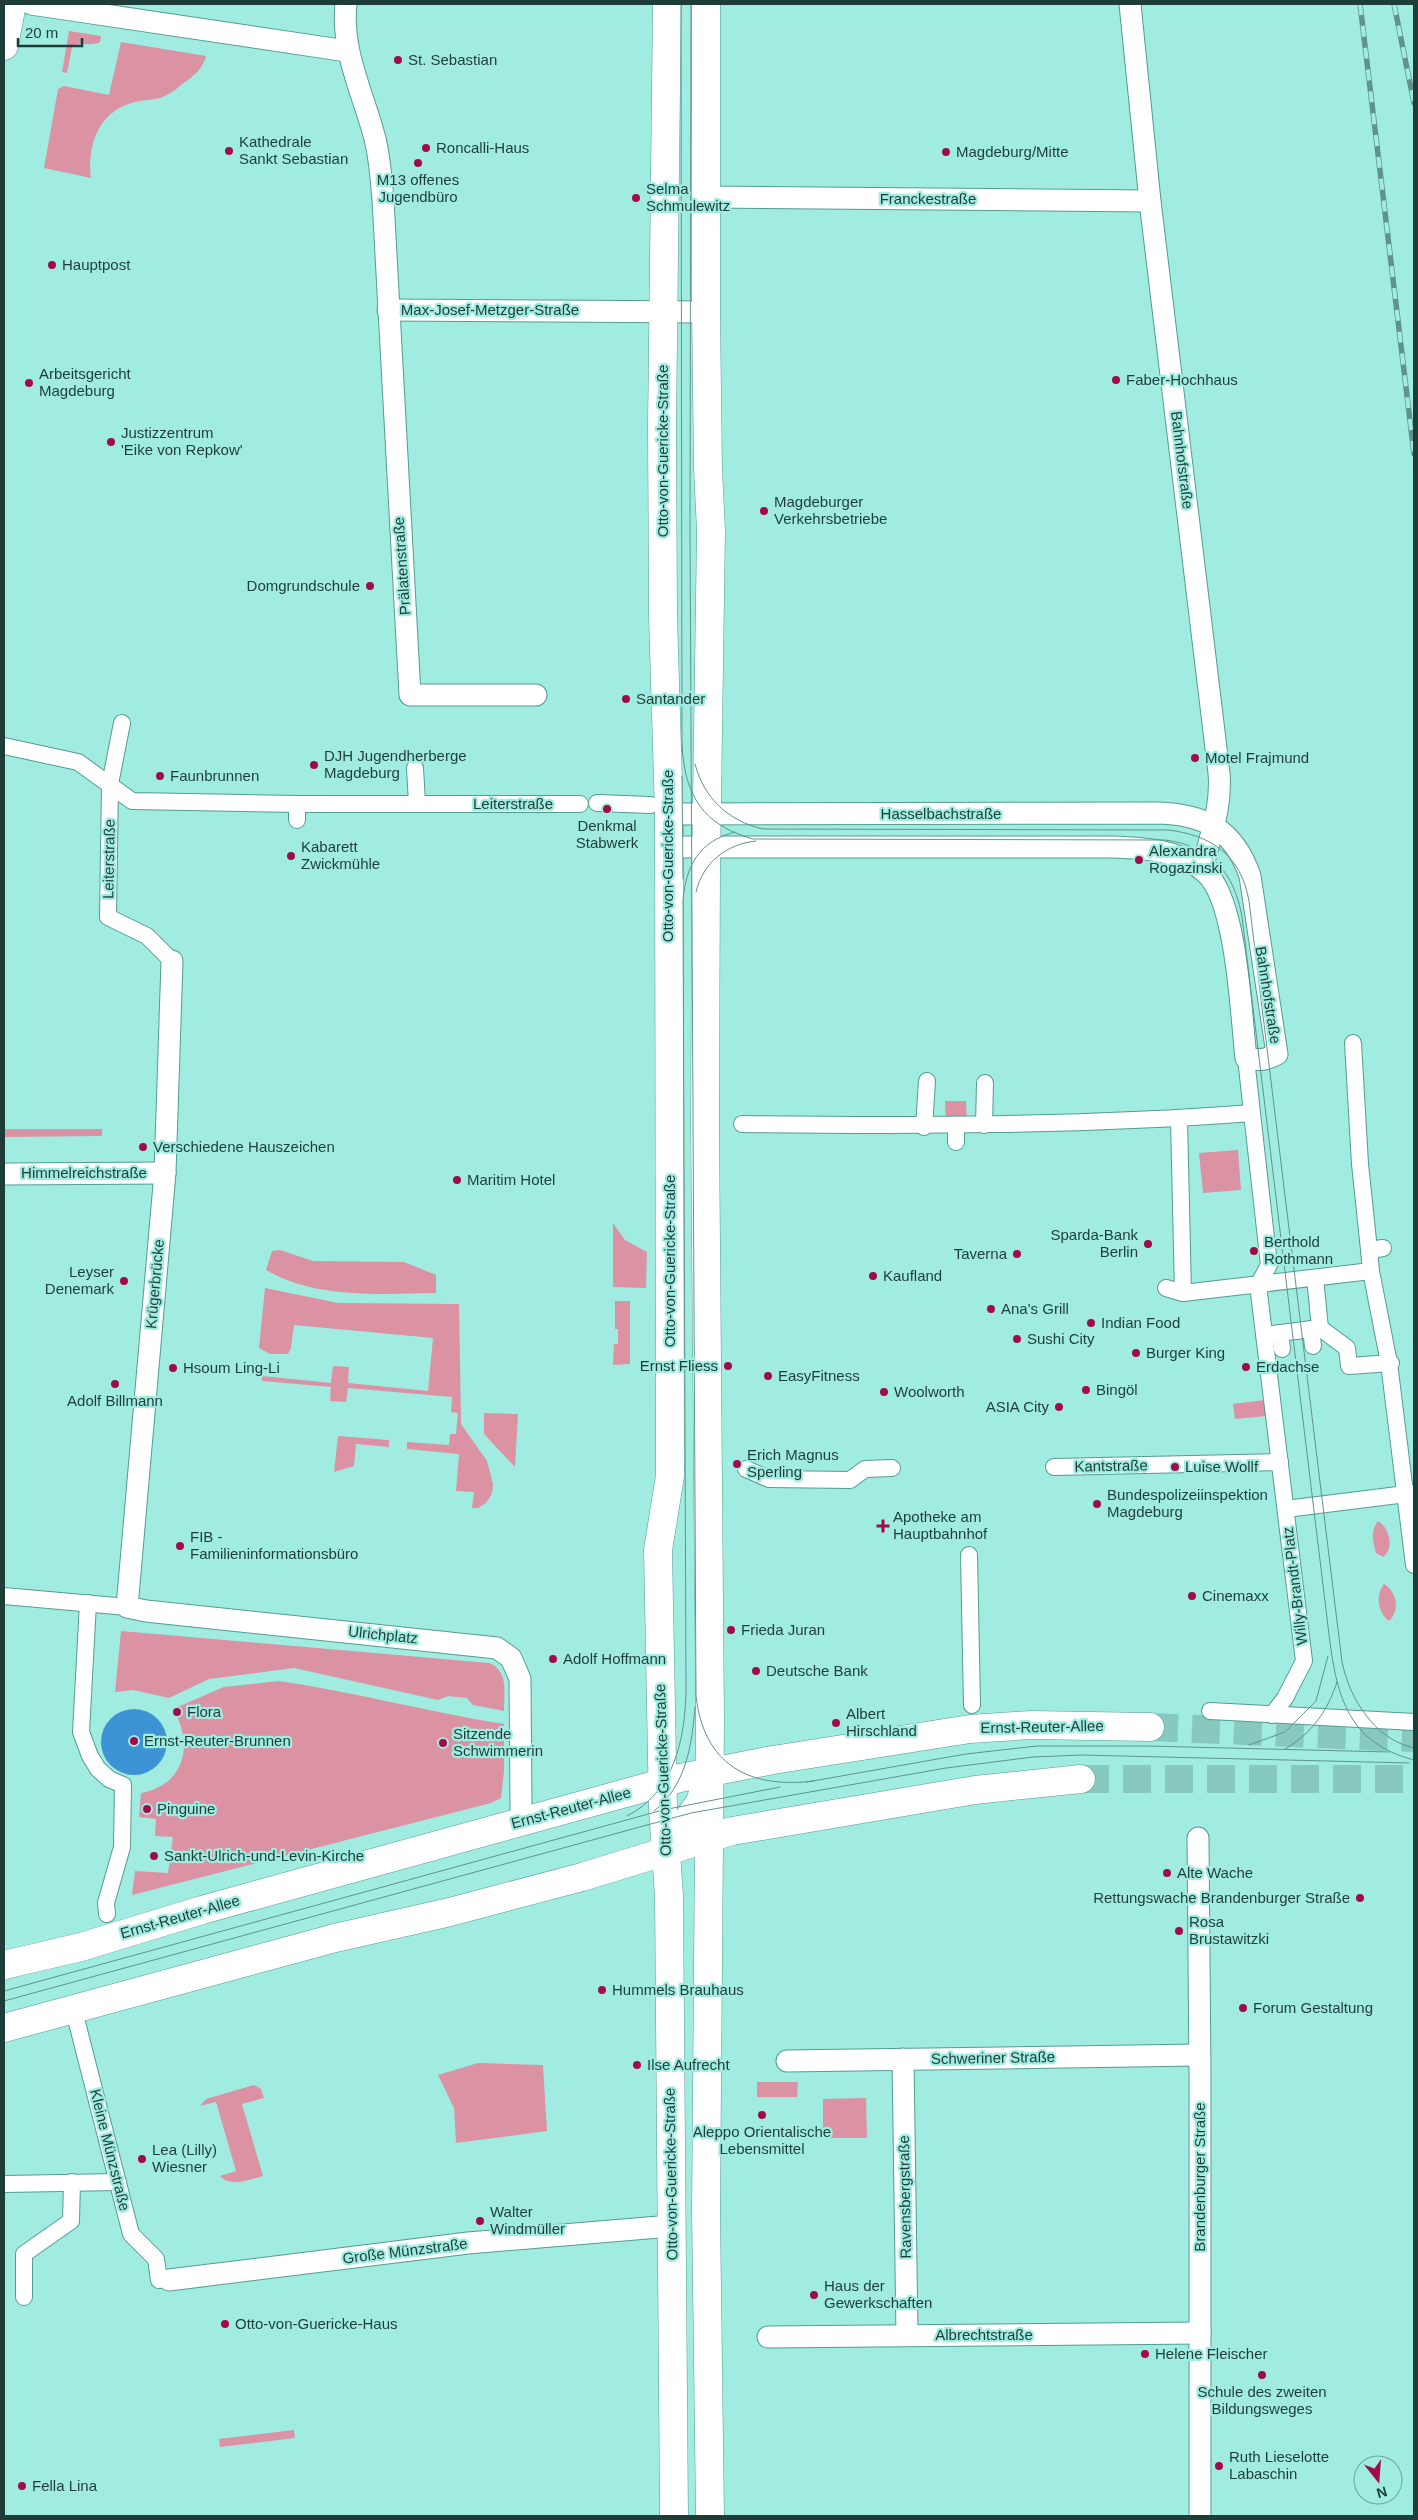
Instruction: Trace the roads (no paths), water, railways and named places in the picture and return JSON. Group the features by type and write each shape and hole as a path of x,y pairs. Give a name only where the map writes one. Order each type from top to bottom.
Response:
{"street":[{"path":"4,46 12,4"},
{"path":"31,4 347,51"},
{"name":"Max-Josef-Metzger-Straße","path":"346,4 344,28 347,51 378,154 383,200 388,310 706,312"},
{"name":"Otto-von-Guericke-Straße","path":"666,4 660,810 669,847 670,1476 658,1550 662,1783 669,1896 674,2516"},
{"path":"706,4 706,312 712,563 706,847 704,1124 710,1772 706,2211 710,2516"},
{"name":"Bahnhofstraße","path":"1130,4 1150,201 1218,753 1220,803 1212,825 1202,869 1218,889 1226,912 1237,975 1246,1058 1259,1061 1277,1054 1250,876 1241,854 1232,841 1212,825"},
{"name":"Franckestraße","path":"706,197 1150,201"},
{"name":"Prälatenstraße","path":"388,310 410,695 536,695"},
{"name":"Leiterstraße","path":"122,723 110,784 108,917 147,936 172,960"},
{"name":"Leiterstraße","path":"4,746 78,762 132,801 297,812 417,803 580,804"},
{"path":"414,768 417,803"},
{"path":"596,803 660,810"},
{"name":"Hasselbachstraße","path":"660,810 707,814 1157,813 1182,815 1212,825"},
{"path":"669,847 1112,847 1166,852 1202,869"},
{"name":"Krügerbrücke","path":"127,1607 165,1173 172,960"},
{"path":"1353,1043 1360,1164 1376,1249 1371,1272 1389,1357 1410,1493 1414,1565"},
{"path":"1246,1058 1269,1265 1258,1285"},
{"path":"924,1127 927,1081"},
{"path":"984,1125 985,1083"},
{"path":"742,1124 924,1127 956,1134 984,1125 1179,1119 1252,1113"},
{"path":"1179,1119 1183,1293"},
{"name":"Himmelreichstraße","path":"4,1174 165,1173"},
{"path":"1166,1288 1183,1293 1371,1272"},
{"path":"1313,1346 1315,1278"},
{"name":"Willy-Brandt-Platz","path":"1258,1285 1276,1339 1280,1462 1296,1506 1304,1661 1285,1698 1272,1715"},
{"path":"1276,1339 1315,1328 1347,1348 1349,1366 1389,1357"},
{"name":"Kantstraße","path":"1054,1467 1280,1462"},
{"path":"746,1469 770,1479 850,1480 865,1469 892,1468"},
{"path":"1296,1506 1410,1493"},
{"name":"Ernst-Reuter-Allee","path":"969,1555 972,1705"},
{"name":"Ulrichplatz","path":"4,1596 127,1607 146,1611 497,1648 511,1658 520,1679 521,1807 524,1821"},
{"path":"88,1603 82,1732 90,1756 98,1769 108,1779 124,1785 122,1847 106,1903 106,1914"},
{"path":"1210,1711 1414,1722"},
{"name":"Ernst-Reuter-Allee","path":"4,1966 81,1947 202,1910 662,1783 710,1772 970,1729 1031,1725 1150,1727"},
{"path":"666,1850 700,1802 710,1772"},
{"path":"4,2028 74,2011 335,1938 450,1912 582,1877 732,1831 975,1790 1080,1779"},
{"name":"Brandenburger Straße","path":"1198,1838 1200,2516"},
{"name":"Kleine Münzstraße","path":"74,2011 131,2234 156,2259 164,2280"},
{"name":"Schweriner Straße","path":"787,2061 1199,2055"},
{"name":"Ravensbergstraße","path":"903,2060 907,2335"},
{"path":"24,2296 24,2254 71,2222 72,2182"},
{"path":"4,2184 118,2182"},
{"name":"Große Münzstraße","path":"164,2280 468,2243 671,2226"},
{"name":"Albrechtstraße","path":"768,2337 1200,2333"}],"water":[{"name":"Ernst-Reuter-Brunnen","path":"134,1709 147,1712 157,1719 164,1729 167,1742 164,1755 157,1765 147,1772 134,1775 121,1772 111,1765 104,1755 101,1742 104,1729 111,1719 121,1712"}],"tunnel":[{"path":"1150,1727 1414,1738"},
{"path":"1081,1779 1414,1779"}],"tram line":[{"path":"681,4 682,751"},
{"path":"691,4 690,531 696,1696 701,1720 709,1740 720,1755 734,1767 750,1776 769,1781 814,1781"},
{"path":"682,746 687,780 700,806 709,817 721,826 753,839 1165,840 1195,848 1218,864 1226,874 1233,887 1242,917 1334,1665 1346,1707 1356,1724 1370,1739 1389,1751 1414,1760"},
{"path":"695,764 704,787 719,806 739,820 763,829 1168,830 1198,837 1222,850 1231,860 1239,871 1249,901 1342,1662 1351,1690 1366,1716 1387,1736 1414,1748"},
{"path":"682,776 683,879"},
{"path":"627,1816 643,1806 666,1779 674,1763 683,1728 686,1691 683,900 687,876 697,857 712,842 735,832"},
{"path":"696,892 704,872 718,856 735,846 756,841"},
{"path":"1249,1745 1285,1732 1316,1701 1328,1656"},
{"path":"1285,1749 1311,1729 1328,1703 1337,1682"},
{"path":"654,1811 665,1801 680,1777 689,1750 695,1707"},
{"path":"807,1782 966,1754 1037,1746 1147,1746 1389,1752"},
{"path":"4,2001 691,1813 946,1768 1033,1757 1081,1755 1409,1763"},
{"path":"4,1991 663,1810 780,1787"}],"railway":[{"path":"1360,4 1414,454"},
{"path":"1394,4 1414,103"}],"place":[{"name":"St. Sebastian","path":"398,60"},
{"name":"Roncalli-Haus","path":"426,148"},
{"name":"Kathedrale Sankt Sebastian","path":"229,151"},
{"name":"Magdeburg/Mitte","path":"946,152"},
{"name":"M13 offenes Jugendbüro","path":"418,163"},
{"name":"Selma Schmulewitz","path":"636,198"},
{"name":"Hauptpost","path":"52,265"},
{"name":"Faber-Hochhaus","path":"1116,380"},
{"name":"Arbeitsgericht Magdeburg","path":"29,383"},
{"name":"Justizzentrum 'Eike von Repkow'","path":"111,442"},
{"name":"Magdeburger Verkehrsbetriebe","path":"764,511"},
{"name":"Domgrundschule","path":"370,586"},
{"name":"Santander","path":"626,699"},
{"name":"Motel Frajmund","path":"1195,758"},
{"name":"DJH Jugendherberge Magdeburg","path":"314,765"},
{"name":"Faunbrunnen","path":"160,776"},
{"name":"Denkmal Stabwerk","path":"607,809"},
{"name":"Kabarett Zwickmühle","path":"291,856"},
{"name":"Alexandra Rogazinski","path":"1139,860"},
{"name":"Verschiedene Hauszeichen","path":"143,1147"},
{"name":"Maritim Hotel","path":"457,1180"},
{"name":"Sparda-Bank Berlin","path":"1148,1244"},
{"name":"Berthold Rothmann","path":"1254,1251"},
{"name":"Taverna","path":"1017,1254"},
{"name":"Kaufland","path":"873,1276"},
{"name":"Leyser Denemark","path":"124,1281"},
{"name":"Ana's Grill","path":"991,1309"},
{"name":"Indian Food","path":"1091,1323"},
{"name":"Sushi City","path":"1017,1339"},
{"name":"Burger King","path":"1136,1353"},
{"name":"Ernst Fliess","path":"728,1366"},
{"name":"Erdachse","path":"1246,1367"},
{"name":"Hsoum Ling-Li","path":"173,1368"},
{"name":"EasyFitness","path":"768,1376"},
{"name":"Adolf Billmann","path":"115,1384"},
{"name":"Bingöl","path":"1086,1390"},
{"name":"Woolworth","path":"884,1392"},
{"name":"ASIA City","path":"1059,1407"},
{"name":"Erich Magnus Sperling","path":"737,1464"},
{"name":"Luise Wollf","path":"1175,1467"},
{"name":"Bundespolizeiinspektion Magdeburg","path":"1097,1504"},
{"name":"Apotheke am Hauptbahnhof","path":"883,1526"},
{"name":"FIB - Familieninformationsbüro","path":"180,1546"},
{"name":"Cinemaxx","path":"1192,1596"},
{"name":"Frieda Juran","path":"731,1630"},
{"name":"Adolf Hoffmann","path":"553,1659"},
{"name":"Deutsche Bank","path":"756,1671"},
{"name":"Flora","path":"177,1712"},
{"name":"Albert Hirschland","path":"836,1723"},
{"name":"Ernst-Reuter-Brunnen","path":"134,1741"},
{"name":"Sitzende Schwimmerin","path":"443,1743"},
{"name":"Pinguine","path":"147,1809"},
{"name":"Sankt-Ulrich-und-Levin-Kirche","path":"154,1856"},
{"name":"Alte Wache","path":"1167,1873"},
{"name":"Rettungswache Brandenburger Straße","path":"1360,1898"},
{"name":"Rosa Brustawitzki","path":"1179,1931"},
{"name":"Hummels Brauhaus","path":"602,1990"},
{"name":"Forum Gestaltung","path":"1243,2008"},
{"name":"Ilse Aufrecht","path":"637,2065"},
{"name":"Aleppo Orientalische Lebensmittel","path":"762,2115"},
{"name":"Lea (Lilly) Wiesner","path":"142,2159"},
{"name":"Walter Windmüller","path":"480,2221"},
{"name":"Haus der Gewerkschaften","path":"814,2295"},
{"name":"Otto-von-Guericke-Haus","path":"225,2324"},
{"name":"Helene Fleischer","path":"1145,2354"},
{"name":"Schule des zweiten Bildungsweges","path":"1262,2375"},
{"name":"Ruth Lieselotte Labaschin","path":"1219,2466"},
{"name":"Fella Lina","path":"22,2486"}]}
